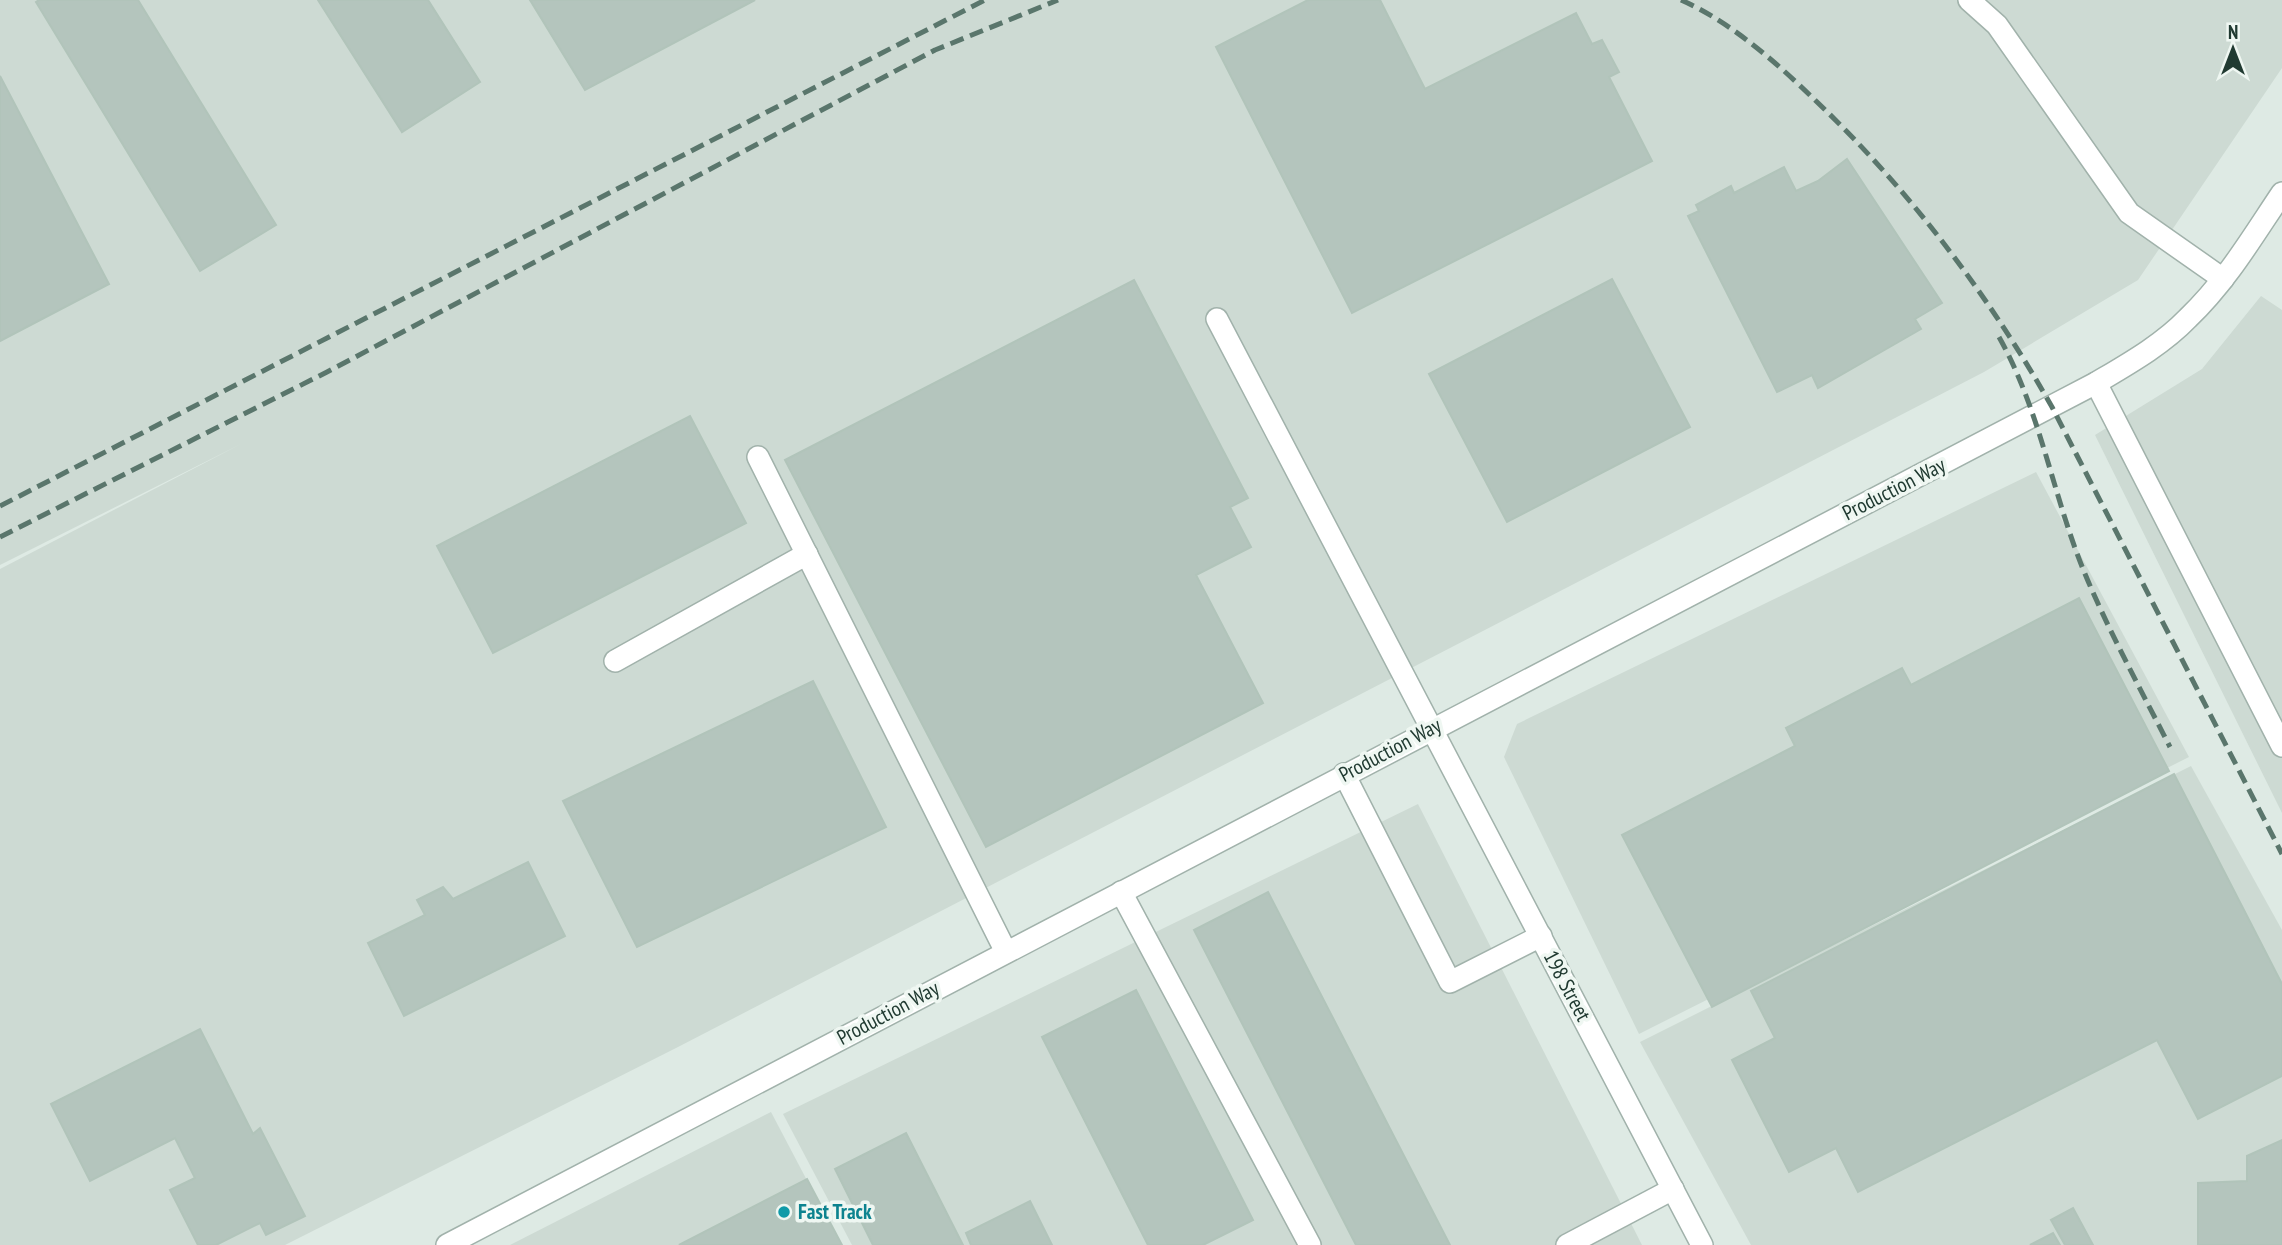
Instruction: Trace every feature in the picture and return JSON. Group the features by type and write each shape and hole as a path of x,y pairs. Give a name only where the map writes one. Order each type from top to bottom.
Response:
{"street":[{"path":"1969,0 1997,25 2129,213 2223,279"},
{"name":"Production Way","path":"447,1245 2096,383 2144,354 2188,319 2223,279 2282,193"},
{"name":"198 Street","path":"1217,319 1702,1245"},
{"path":"2096,383 2282,746"},
{"path":"758,457 1006,952"},
{"path":"615,661 807,554"},
{"path":"1344,774 1450,982 1541,936"},
{"path":"1121,892 1310,1245"},
{"path":"1567,1245 1673,1189"}],"shaded area":[{"path":"0,0 2282,0 2282,68 2138,280 1984,372 678,1047 285,1245 0,1245 0,569 241,444 0,565"},
{"path":"2261,296 2282,310 2282,813 2095,435 2202,369"},
{"path":"2036,472 2189,757 1639,1034 1504,757 1517,724"},
{"path":"2191,766 2282,930 2282,1245 1751,1245 1640,1042"},
{"path":"1418,804 1642,1245 852,1245 783,1114"},
{"path":"771,1112 841,1245 510,1245"}],"building":[{"path":"138,0 276,225 200,271 36,2"},
{"path":"318,0 428,0 480,82 402,132"},
{"path":"530,0 755,0 585,90"},
{"path":"1308,0 1380,0 1425,89 1576,13 1592,44 1602,40 1619,72 1609,77 1652,161 1352,313 1216,47"},
{"path":"0,76 109,284 0,341"},
{"path":"1847,159 1942,303 1915,319 1921,329 1818,388 1812,375 1777,392 1688,216 1699,211 1696,205 1731,186 1734,193 1784,167 1796,191 1818,181"},
{"path":"1612,279 1690,427 1507,522 1429,374"},
{"path":"1134,280 1248,498 1230,507 1251,547 1196,575 1263,703 986,847 785,460"},
{"path":"690,416 746,523 493,653 437,546"},
{"path":"2079,598 2169,771 1712,1007 1622,835 1795,746 1786,728 1902,668 1911,685"},
{"path":"813,681 886,827 637,947 563,801"},
{"path":"2174,774 2282,984 2282,1076 2198,1119 2157,1040 1858,1192 1836,1148 1789,1172 1732,1060 1775,1038 1751,991"},
{"path":"528,862 565,936 404,1016 368,943 425,915 417,900 443,887 453,899"},
{"path":"1268,892 1450,1245 1356,1245 1194,930"},
{"path":"1136,990 1253,1220 1203,1245 1148,1245 1042,1037"},
{"path":"200,1029 253,1134 260,1128 305,1216 266,1235 260,1223 216,1245 198,1245 170,1190 195,1178 175,1138 90,1181 51,1104"},
{"path":"906,1133 963,1245 873,1245 835,1169"},
{"path":"2282,1140 2282,1245 2198,1245 2198,1183 2247,1181 2247,1156"},
{"name":"Fast Track","path":"807,1179 842,1245 679,1245"},
{"path":"1030,1201 1052,1245 971,1245 966,1233"},
{"path":"2073,1208 2093,1245 2065,1245 2051,1220"},
{"path":"2053,1233 2060,1245 2030,1245"}],"railway":[{"path":"0,506 985,0"},
{"path":"0,537 327,372 935,50 1058,0"},
{"path":"1681,0 1735,32 1769,58 1816,101 1884,171 1974,284 2052,407 2282,854"},
{"path":"1999,337 2025,393 2083,569 2170,747"}],"place":[{"name":"Fast Track","path":"784,1212"}]}
